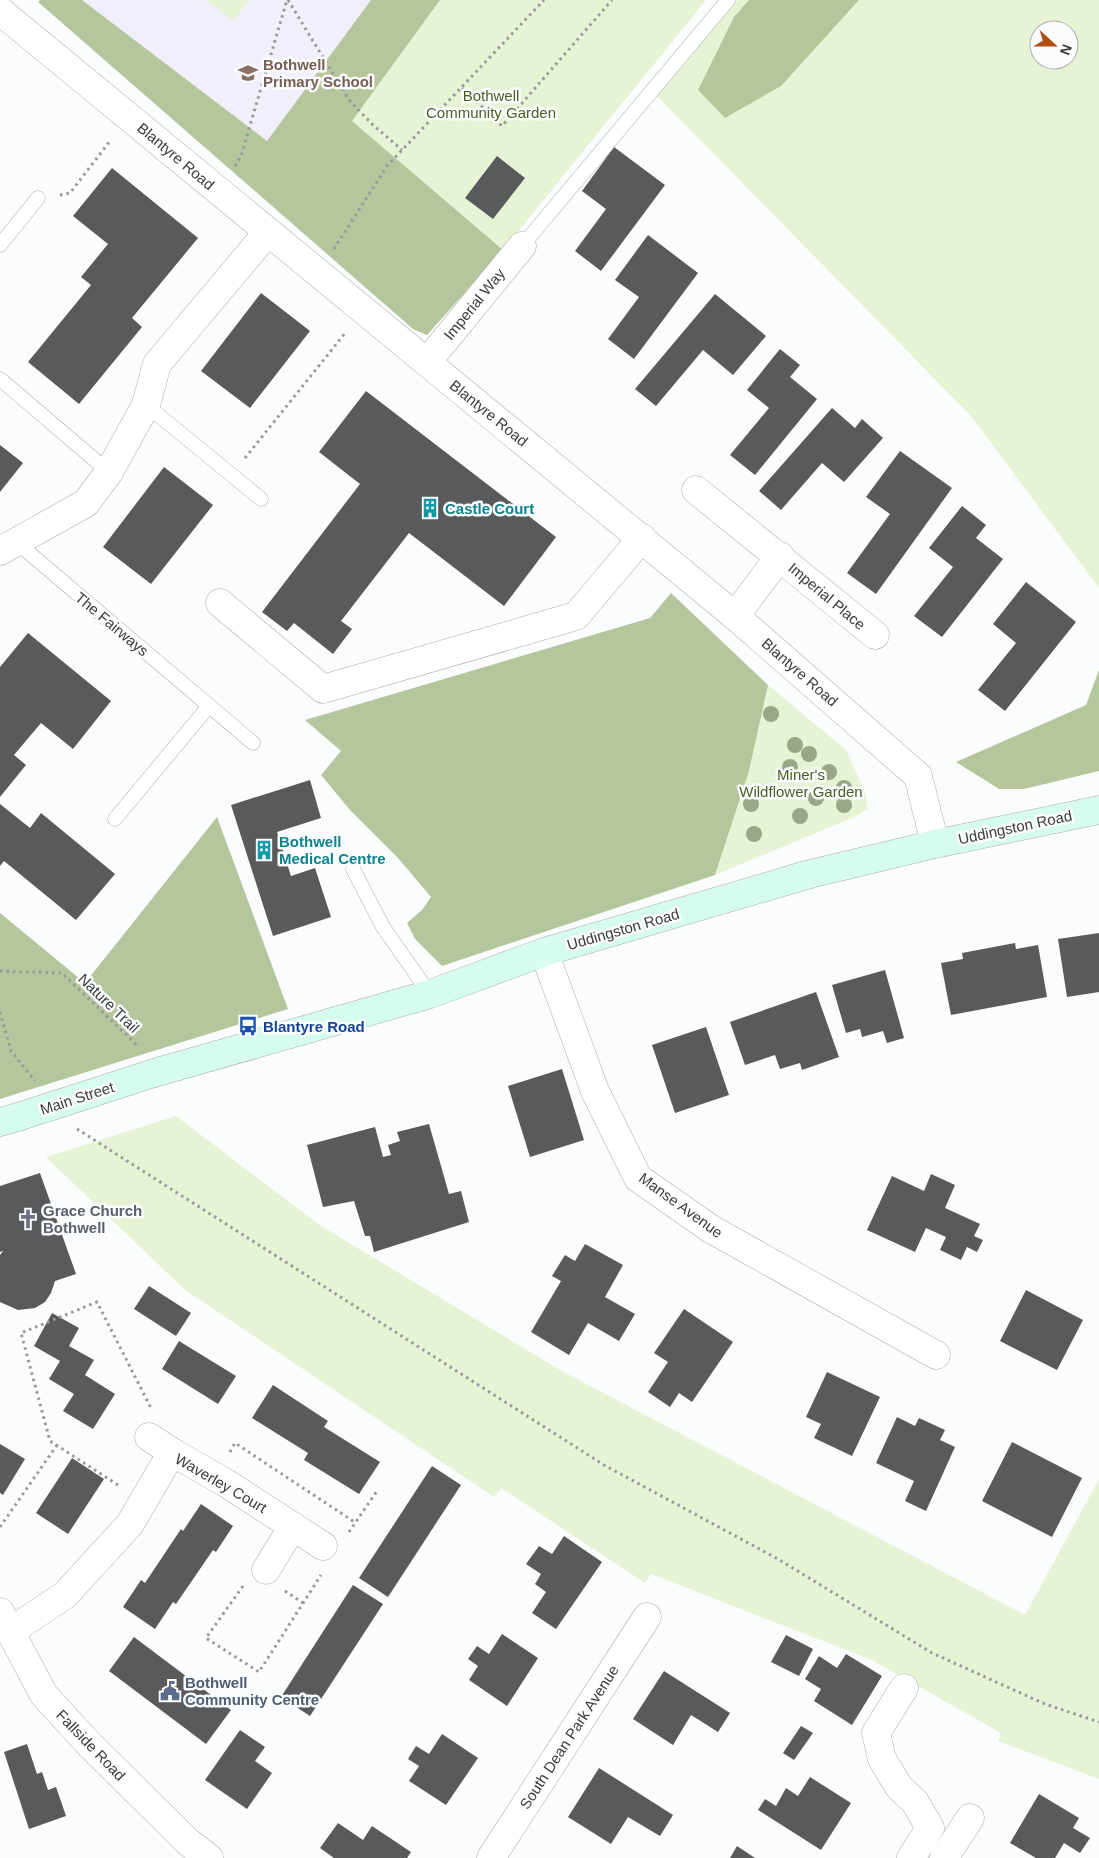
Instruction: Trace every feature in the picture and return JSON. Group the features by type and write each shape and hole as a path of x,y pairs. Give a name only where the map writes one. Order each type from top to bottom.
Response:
{"main road":[{"name":"Uddingston Road","path":"159,1072 430,994 544,952 810,874 936,844 1099,810"},
{"name":"Main Street","path":"11,1119 159,1072"}],"street":[{"name":"Blantyre Road","path":"0,12 642,538 735,616 918,776 936,844"},
{"name":"The Fairways","path":"8,546 86,503 109,472 146,405 157,364 268,232"},
{"name":"Imperial Way","path":"426,362 522,246"},
{"name":"Imperial Place","path":"696,490 780,556 875,635"},
{"path":"220,603 323,689 576,616 642,538"},
{"name":"Imperial Place","path":"735,616 780,556"},
{"name":"Manse Avenue","path":"544,952 595,1091 638,1178 711,1229 936,1355"},
{"path":"149,1437 172,1452"},
{"name":"Waverley Court","path":"5,1622 65,1595 130,1524 172,1452 214,1476 331,1552"},
{"path":"264,1578 293,1526"},
{"name":"South Dean Park Avenue","path":"491,1858 647,1617"},
{"name":"Fallside Road","path":"5,1622 44,1695 90,1746 186,1841 208,1858"},
{"path":"904,1688 876,1733 882,1759 899,1787 915,1802 930,1828 911,1858"},
{"path":"944,1858 970,1818"}],"lane":[{"path":"522,246 728,0"},
{"path":"0,245 38,198"},
{"path":"0,379 109,472"},
{"path":"146,405 261,499"},
{"name":"The Fairways","path":"8,546 253,743"},
{"path":"116,818 209,706"},
{"path":"353,869 383,927 430,994"}],"path":[{"path":"288,0 349,100 373,125 402,150"},
{"path":"221,193 240,156 288,0"},
{"path":"319,274 387,166 544,0"},
{"path":"462,88 502,126 612,0"},
{"path":"38,198 70,194 129,117"},
{"path":"231,475 363,310"},
{"name":"Nature Trail","path":"0,971 62,972 159,1072"},
{"path":"0,1012 11,1051 40,1087"},
{"path":"77,1129 604,1465 778,1559 932,1652 1045,1704 1099,1722"},
{"path":"144,1501 50,1441 21,1333 97,1302 157,1420 149,1437"},
{"path":"214,1476 235,1443 356,1523"},
{"path":"0,1527 57,1445"},
{"path":"303,1603 264,1578 206,1638 259,1672 303,1603 331,1552 356,1523 377,1491"}],"shaded area":[{"name":"Bothwell Primary School","path":"82,0 371,0 267,141"}],"green space":[{"path":"40,0 82,0 267,141 371,0 440,0 352,121 503,250 427,335 413,329 38,2"},
{"path":"207,0 250,0 233,21"},
{"name":"Bothwell Community Garden","path":"440,0 706,0 503,250 352,121"},
{"path":"737,0 1099,0 1099,588 971,416 655,94"},
{"path":"749,0 859,0 781,86 725,118 698,90 734,17"},
{"path":"671,593 768,685 749,771 715,875 442,966 415,939 407,923 422,910 431,897 398,858 350,810 321,775 341,751 305,720 650,618"},
{"path":"1099,670 1099,771 1024,789 999,789 956,762 1086,705"},
{"name":"Miner's Wildflower Garden","path":"768,685 846,750 865,792 868,809 852,818 715,875 749,771"},
{"path":"217,817 288,1009 0,1099 0,913 85,983"},
{"path":"176,1116 321,1226 560,1370 1025,1615 1099,1479 1099,1779 998,1741 1001,1733 872,1660 651,1574 645,1583 501,1488 494,1497 185,1290 46,1157"}],"building":[{"path":"614,147 665,185 601,271 575,251 606,209 582,191"},
{"path":"497,156 525,178 493,219 465,198"},
{"path":"112,168 198,238 132,318 142,327 79,404 28,362 91,285 81,277 108,244 73,216"},
{"path":"648,235 698,273 634,359 608,339 639,297 615,280"},
{"path":"261,293 310,331 250,408 201,371"},
{"path":"715,294 766,336 733,375 703,350 656,406 635,389"},
{"path":"780,349 800,365 790,377 817,399 755,475 730,455 769,408 747,390"},
{"name":"Castle Court","path":"366,391 556,537 504,606 409,533 341,621 352,629 333,654 294,623 287,631 262,612 360,484 319,452"},
{"path":"832,408 855,428 862,419 883,438 844,482 822,463 781,510 759,491"},
{"path":"0,445 23,463 0,492"},
{"path":"900,451 952,488 876,594 847,573 890,514 866,497"},
{"path":"164,467 213,505 151,584 103,547"},
{"path":"962,506 986,525 976,538 1003,559 942,637 914,616 953,567 929,548"},
{"path":"1026,582 1076,622 1005,711 978,690 1016,643 993,624"},
{"path":"28,633 111,701 73,749 41,723 14,755 26,765 0,797 0,667"},
{"name":"Bothwell Medical Centre","path":"310,780 321,818 277,832 291,876 315,868 331,917 273,936 231,805"},
{"path":"0,804 30,828 41,813 115,874 76,920 4,861 0,866"},
{"path":"1099,933 1099,992 1067,997 1058,939"},
{"path":"1015,943 1016,949 1038,945 1047,997 951,1015 941,963 963,959 962,953"},
{"path":"885,970 904,1038 887,1043 883,1031 862,1037 860,1029 846,1033 832,985"},
{"path":"816,992 839,1057 802,1070 800,1063 780,1069 775,1055 745,1065 730,1022"},
{"path":"706,1027 729,1095 675,1113 652,1045"},
{"path":"562,1069 584,1140 530,1157 508,1086"},
{"path":"429,1124 449,1194 461,1191 469,1222 374,1252 370,1236 365,1236 354,1201 323,1207 307,1145 375,1127 383,1157 391,1155 388,1145 400,1141 397,1132"},
{"name":"Grace Church Bothwell","path":"40,1173 76,1274 55,1281 51,1293 45,1302 35,1308 18,1310 0,1302 0,1255 3,1251 0,1252 0,1186"},
{"path":"931,1174 955,1185 945,1208 980,1224 974,1236 983,1240 977,1252 967,1247 961,1260 940,1250 946,1237 926,1228 915,1252 867,1230 892,1176 924,1191"},
{"path":"585,1244 623,1265 605,1297 635,1314 619,1341 588,1323 569,1355 531,1332 561,1281 552,1276 565,1255 575,1261"},
{"path":"149,1286 191,1313 176,1336 134,1309"},
{"path":"1026,1290 1083,1320 1057,1370 1000,1341"},
{"path":"684,1309 733,1342 692,1402 679,1393 670,1407 648,1392 668,1362 654,1353"},
{"path":"52,1313 79,1328 69,1346 94,1360 85,1375 115,1394 93,1429 63,1411 74,1394 49,1379 60,1361 34,1346"},
{"path":"179,1341 236,1376 218,1404 162,1369"},
{"path":"827,1372 880,1397 852,1456 814,1438 821,1424 806,1417"},
{"path":"273,1385 328,1421 324,1427 380,1462 359,1494 304,1460 308,1453 252,1418"},
{"path":"897,1417 915,1426 919,1418 945,1430 940,1440 955,1447 926,1511 905,1501 914,1481 876,1463"},
{"path":"1012,1442 1082,1478 1052,1537 982,1501"},
{"path":"0,1444 25,1459 3,1495 0,1493"},
{"path":"72,1458 104,1479 68,1534 36,1513"},
{"path":"432,1466 461,1485 388,1597 359,1578"},
{"path":"201,1504 233,1526 216,1552 213,1550 176,1604 173,1602 155,1629 123,1607 141,1580 145,1583 181,1529 183,1531"},
{"path":"564,1536 602,1562 556,1629 532,1613 546,1592 535,1584 541,1574 526,1564 539,1546 552,1554"},
{"path":"353,1585 383,1604 310,1716 281,1697"},
{"path":"502,1634 538,1658 507,1706 469,1680 478,1666 468,1659 477,1646 489,1654"},
{"path":"786,1635 813,1649 799,1676 771,1662"},
{"name":"Bothwell Community Centre","path":"134,1637 231,1710 206,1744 109,1671"},
{"path":"846,1654 882,1676 852,1725 814,1701 821,1689 805,1679 819,1656 837,1668"},
{"path":"664,1671 730,1713 718,1732 691,1715 673,1745 633,1719"},
{"path":"801,1726 813,1733 794,1760 783,1753"},
{"path":"240,1730 265,1747 255,1761 272,1773 247,1809 205,1780"},
{"path":"442,1734 478,1758 446,1805 409,1781 419,1766 408,1759 416,1746 429,1754"},
{"path":"27,1744 37,1774 42,1772 48,1790 56,1787 66,1816 29,1829 4,1752"},
{"path":"599,1768 673,1815 660,1836 628,1817 611,1844 568,1817"},
{"path":"810,1777 851,1803 821,1850 758,1810 765,1799 776,1806 786,1788 798,1796"},
{"path":"1039,1794 1079,1818 1073,1828 1090,1838 1080,1853 1064,1843 1055,1858 1036,1858 1010,1843"},
{"path":"338,1823 363,1840 372,1826 411,1852 407,1858 334,1858 320,1848"},
{"path":"737,1846 755,1858 730,1858"}],"place":[{"name":"Bothwell Primary School","path":"248,73"},
{"name":"Castle Court","path":"430,508"},
{"name":"Bothwell Medical Centre","path":"264,850"},
{"name":"Blantyre Road","path":"248,1026"},
{"name":"Grace Church Bothwell","path":"28,1219"},
{"name":"Bothwell Community Centre","path":"170,1691"}]}
